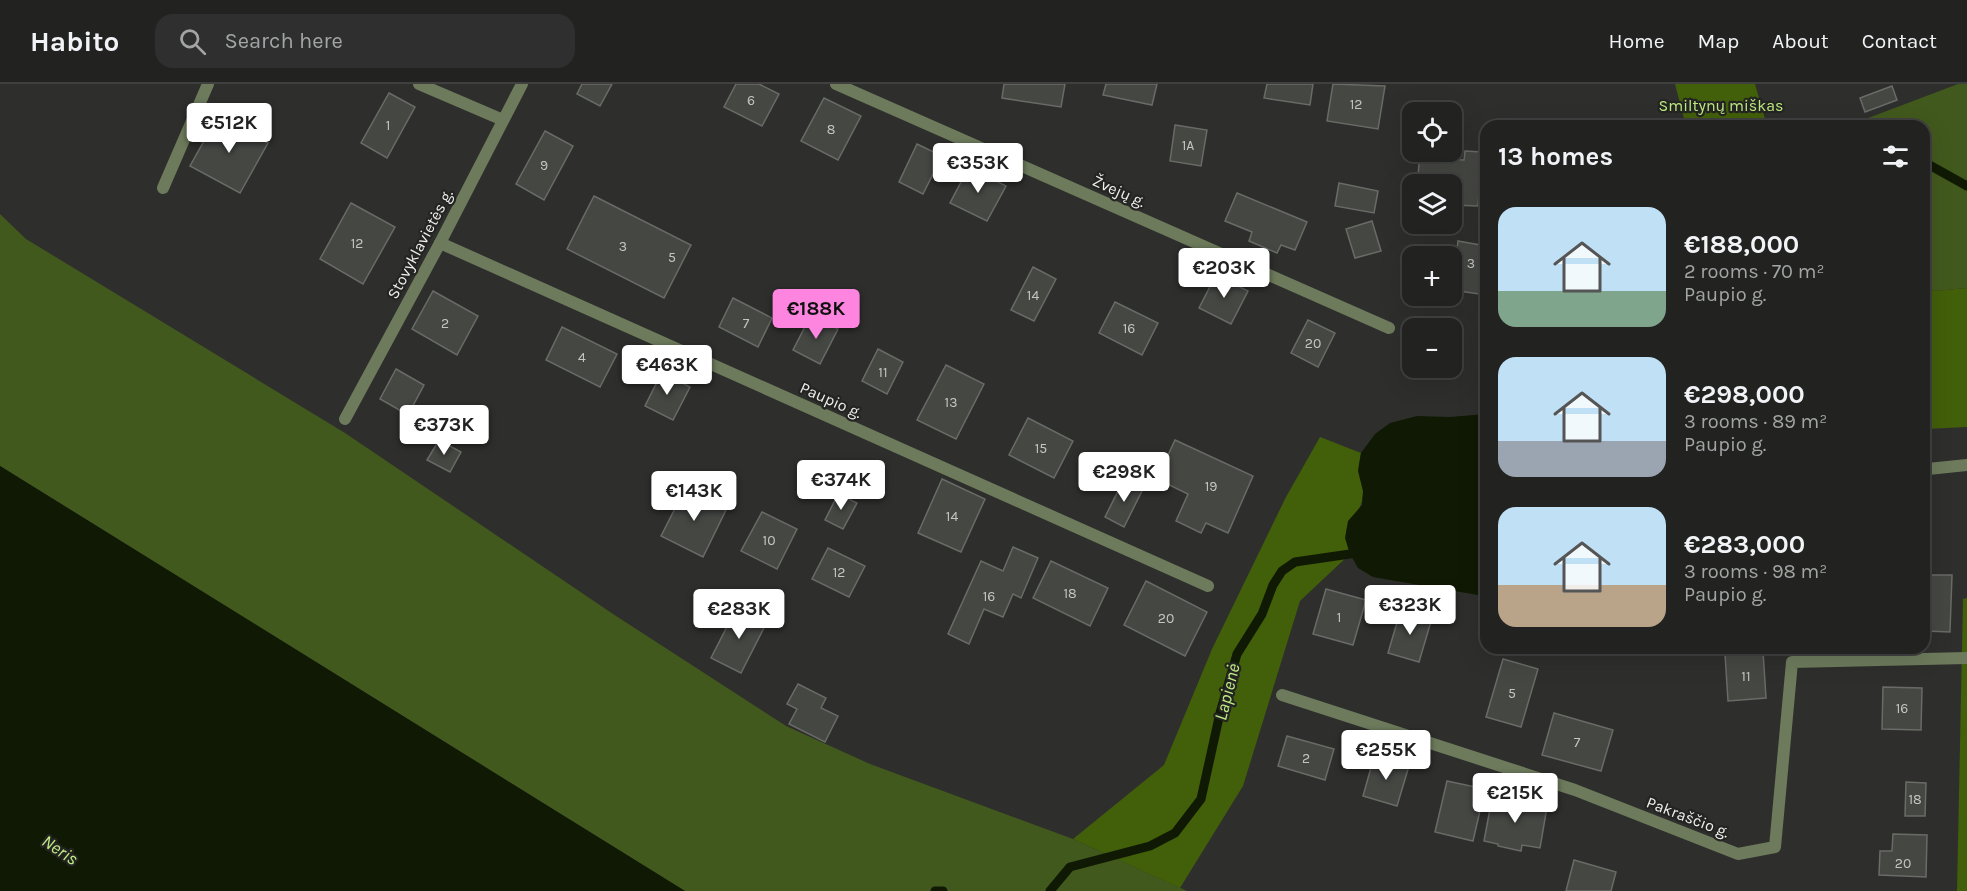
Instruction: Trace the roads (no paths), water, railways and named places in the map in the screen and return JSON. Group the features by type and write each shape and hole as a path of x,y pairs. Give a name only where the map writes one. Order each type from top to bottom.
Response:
{"street":[{"path":"163,188 208,84"},
{"path":"419,84 502,120"},
{"name":"Stovyklavietės g.","path":"345,419 522,84"},
{"name":"Žvejų g.","path":"836,84 1389,328"},
{"name":"Paupio g.","path":"440,243 1208,586"},
{"path":"1930,469 1967,465"},
{"name":"Pakraščio g.","path":"1282,695 1575,790 1738,854 1775,847 1792,662 1967,658"}],"water":[{"path":"1480,414 1480,596 1373,577 1358,568 1345,538 1348,521 1362,505 1363,491 1358,471 1361,453 1375,434 1390,423 1417,416"},
{"name":"Neris","path":"0,466 685,891 0,891"}],"waterway":[{"name":"Lapienė","path":"1930,165 1967,186"},
{"name":"Lapienė","path":"1050,891 1070,867 1150,846 1175,833 1201,799 1220,713 1237,654 1262,614 1273,585 1282,571 1295,562 1350,554 1359,550"},
{"name":"Lapienė","path":"935,891 943,891"}],"park label":[{"name":"Smiltynų miškas","path":"1721,105"}]}
